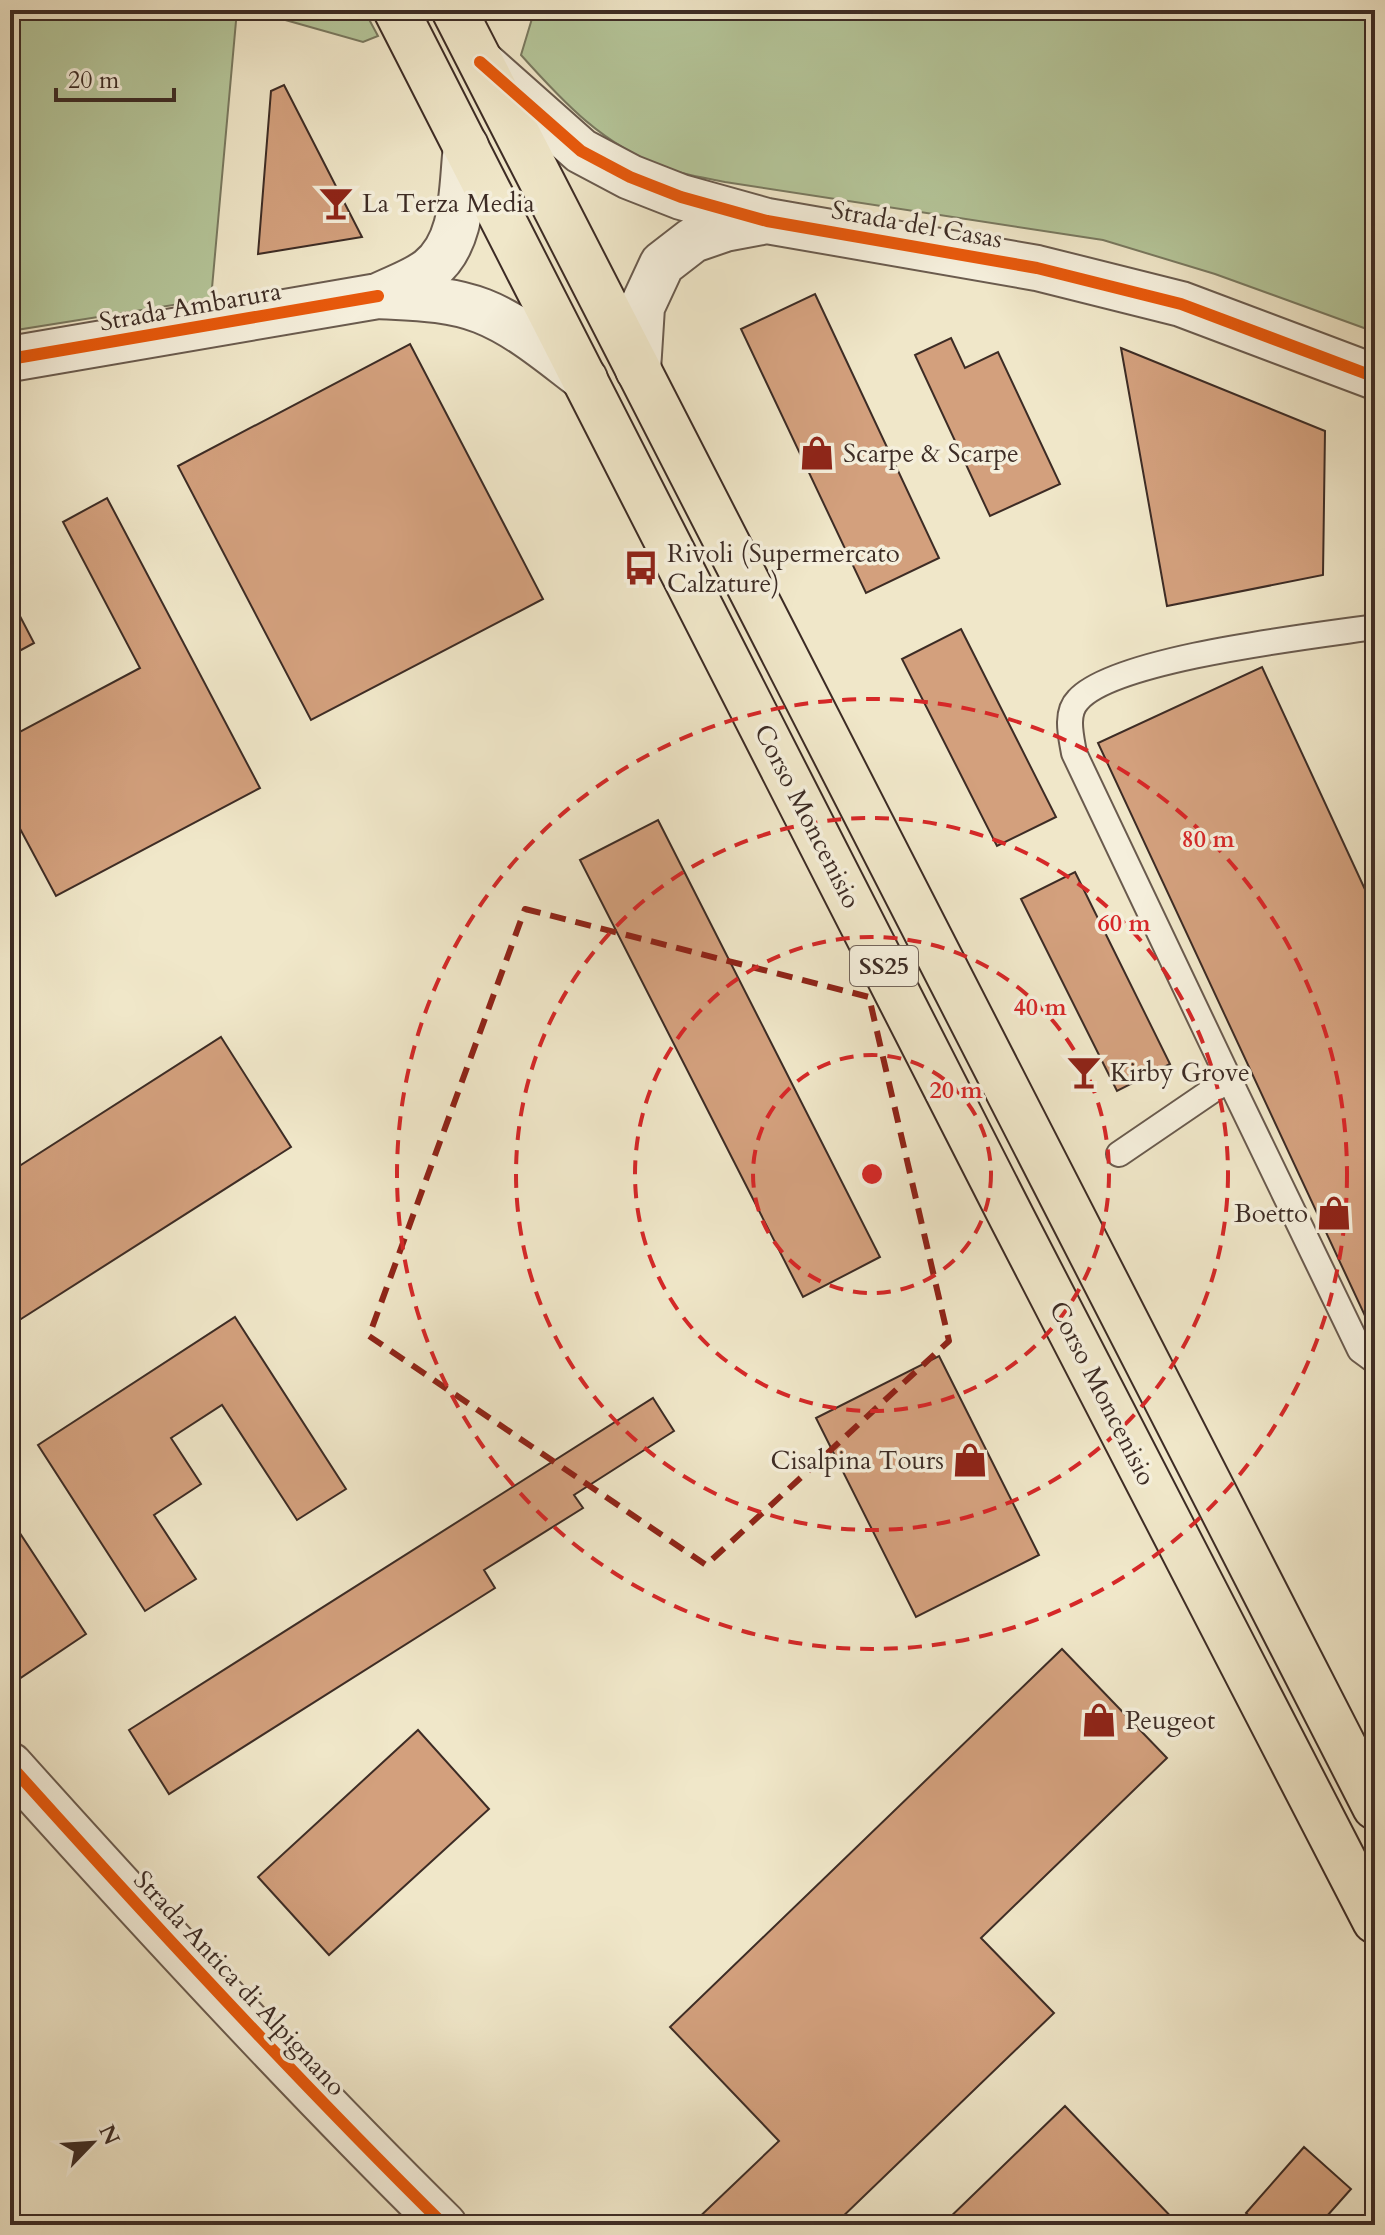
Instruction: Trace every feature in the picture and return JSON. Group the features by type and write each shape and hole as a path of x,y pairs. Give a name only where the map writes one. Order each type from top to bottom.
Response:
{"main road":[{"name":"Corso Moncenisio","path":"396,10 1375,1921"},
{"name":"Corso Moncenisio","path":"454,10 1375,1807"}],"street":[{"name":"Strada del Casas","path":"480,62 581,151 630,177 681,197 767,221 1037,268 1181,304 1375,377"},
{"name":"Strada Ambarura","path":"378,296 428,272 446,255 456,229 466,146"},
{"name":"Strada del Casas","path":"638,370 642,307 662,264 693,240 725,229 767,221"},
{"name":"Strada Ambarura","path":"10,359 378,296 437,299 482,311 522,332 585,379"},
{"name":"Strada Antica di Alpignano","path":"10,1765 185,1957 369,2151 444,2225"}],"lane":[{"path":"1375,627 1203,654 1151,666 1098,685 1076,701 1069,725 1074,753 1229,1079 1360,1350 1375,1361"},
{"path":"1119,1154 1229,1079"}],"highlighted area":[{"path":"525,909 869,997 949,1341 706,1565 369,1336"}],"green space":[{"path":"10,10 237,10 211,299 10,331"},
{"path":"250,10 364,10 378,36 363,42"},
{"path":"1375,10 1375,332 1215,274 1103,240 725,182 665,168 622,147 586,121 521,55 534,12"}],"building":[{"path":"284,85 362,237 258,254 271,91"},
{"path":"815,294 939,558 866,593 741,329"},
{"path":"951,338 965,368 998,352 1060,484 990,516 915,355"},
{"path":"410,344 543,599 311,720 178,466"},
{"path":"1121,348 1325,431 1323,575 1167,606"},
{"path":"107,498 260,788 56,896 10,810 10,737 140,668 63,522"},
{"path":"10,597 34,643 10,656"},
{"path":"961,629 1056,817 997,846 902,659"},
{"path":"1262,667 1375,911 1373,1333 1098,743"},
{"path":"658,820 880,1257 803,1297 580,860"},
{"path":"1075,872 1170,1064 1117,1091 1021,899"},
{"path":"221,1037 291,1147 10,1326 10,1172"},
{"path":"235,1317 346,1489 297,1520 222,1405 171,1438 201,1484 154,1515 196,1579 145,1611 38,1445"},
{"path":"939,1356 1039,1555 916,1617 816,1418"},
{"path":"653,1398 674,1431 574,1495 583,1508 484,1570 495,1588 169,1794 129,1730"},
{"path":"10,1518 86,1634 10,1685"},
{"path":"1062,1649 1167,1758 981,1938 1054,2013 834,2225 691,2225 779,2141 670,2027"},
{"path":"418,1730 489,1809 329,1955 258,1877"},
{"path":"1065,2106 1179,2225 942,2225"},
{"path":"1304,2147 1351,2189 1319,2225 1259,2225 1246,2213"}],"cycle path":[{"path":"480,62 581,151 630,177 681,197 767,221 1037,268 1181,304 1375,377"},
{"path":"10,359 378,296"},
{"path":"10,1765 224,1998 444,2225"}],"place":[{"name":"La Terza Media","path":"336,203"},
{"name":"Scarpe & Scarpe","path":"817,453"},
{"name":"Rivoli (Supermercato Calzature)","path":"641,568"},
{"name":"Kirby Grove","path":"1084,1072"},
{"name":"Boetto","path":"1334,1213"},
{"name":"Cisalpina Tours","path":"970,1460"},
{"name":"Peugeot","path":"1099,1720"}]}
